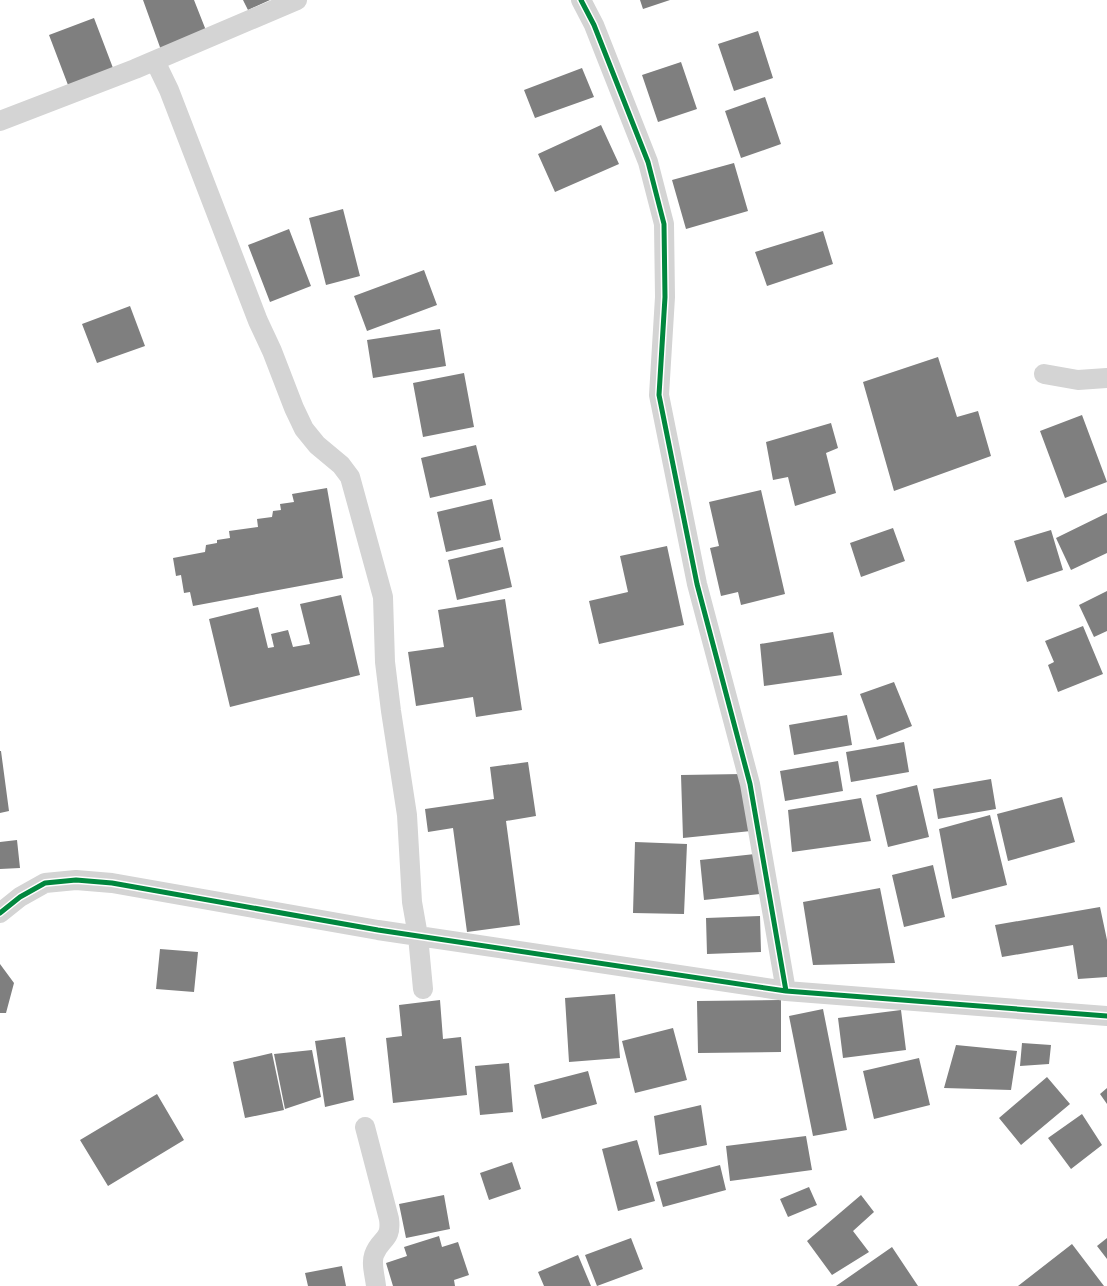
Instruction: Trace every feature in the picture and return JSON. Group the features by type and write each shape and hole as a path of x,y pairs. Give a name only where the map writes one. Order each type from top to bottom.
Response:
{"street":[{"path":"0,121 59,100 155,61 297,0"},
{"path":"581,0 594,25 648,162 664,224 665,297 659,395 697,584 750,784 786,991"},
{"path":"155,61 169,90 258,321 272,351 294,408 304,429 317,445 341,464 350,477 383,597 385,662 407,815 412,902 418,936 423,989"},
{"path":"1044,374 1078,380 1107,378"},
{"path":"0,913 20,897 45,883 76,880 112,883 418,936 786,991 1107,1016"},
{"path":"365,1127 391,1228 388,1236 374,1255 373,1264 376,1286"}],"building":[{"path":"143,0 194,0 207,33 161,50"},
{"path":"243,0 270,0 248,10"},
{"path":"640,0 670,0 643,9"},
{"path":"94,18 113,68 68,85 49,35"},
{"path":"758,31 773,78 734,91 718,44"},
{"path":"681,62 697,109 658,122 642,75"},
{"path":"582,68 594,97 535,118 524,90"},
{"path":"765,97 781,144 741,158 725,111"},
{"path":"601,125 619,164 555,192 538,154"},
{"path":"734,163 748,211 686,229 672,180"},
{"path":"343,209 360,276 326,285 309,218"},
{"path":"289,229 311,286 270,302 248,245"},
{"path":"823,231 833,264 767,286 755,252"},
{"path":"424,270 437,305 367,331 354,296"},
{"path":"130,306 145,346 97,363 82,324"},
{"path":"440,329 446,366 373,378 367,340"},
{"path":"938,357 957,417 978,411 991,456 894,491 863,382"},
{"path":"464,373 474,427 423,437 413,383"},
{"path":"1082,415 1107,482 1065,498 1040,431"},
{"path":"831,423 838,448 826,453 836,493 795,506 788,477 773,480 766,442"},
{"path":"476,445 486,485 430,498 421,458"},
{"path":"327,488 343,578 193,606 190,592 184,593 181,575 176,576 173,558 205,552 206,545 217,543 217,540 230,538 229,531 258,527 257,519 272,517 273,511 281,510 280,504 294,502 292,494"},
{"path":"761,490 785,594 741,605 738,592 721,596 710,548 719,546 709,502"},
{"path":"492,499 501,540 446,552 437,512"},
{"path":"1107,513 1107,553 1071,570 1056,538"},
{"path":"893,528 905,561 861,577 850,543"},
{"path":"1051,530 1063,570 1027,582 1014,541"},
{"path":"667,546 684,625 599,644 589,601 628,592 620,556"},
{"path":"503,547 512,587 457,600 448,560"},
{"path":"1107,591 1107,631 1094,637 1079,605"},
{"path":"341,595 360,675 230,707 209,619 258,607 268,648 274,647 271,634 288,630 293,647 310,644 300,604"},
{"path":"505,599 522,710 476,717 473,697 416,706 408,652 444,647 438,610"},
{"path":"1083,626 1103,674 1058,692 1048,665 1054,662 1045,641"},
{"path":"833,632 842,675 764,686 760,644"},
{"path":"894,682 912,726 877,740 860,694"},
{"path":"847,715 852,745 794,755 789,725"},
{"path":"904,742 909,772 851,782 846,752"},
{"path":"0,751 9,811 0,813"},
{"path":"838,761 843,791 785,801 780,771"},
{"path":"528,762 536,816 506,821 520,925 467,932 453,828 428,832 425,809 494,799 490,767"},
{"path":"743,774 751,831 683,838 681,775"},
{"path":"991,779 996,809 938,819 933,789"},
{"path":"917,785 929,837 888,847 876,795"},
{"path":"1062,797 1075,842 1008,861 997,814"},
{"path":"861,798 871,841 792,852 788,810"},
{"path":"990,815 1007,885 952,899 939,829"},
{"path":"17,840 20,868 0,869 0,842"},
{"path":"635,842 687,844 684,914 633,913"},
{"path":"755,854 760,894 704,900 700,860"},
{"path":"933,865 945,917 904,927 892,875"},
{"path":"880,888 895,963 813,965 803,902"},
{"path":"1100,907 1107,940 1107,977 1078,979 1073,945 1002,957 995,925"},
{"path":"760,916 761,952 707,954 706,918"},
{"path":"160,949 198,952 194,992 156,989"},
{"path":"0,964 14,983 6,1013 0,1013"},
{"path":"615,994 620,1058 569,1062 565,998"},
{"path":"440,1000 443,1039 461,1037 467,1095 393,1103 386,1038 402,1036 399,1005"},
{"path":"781,1000 781,1052 698,1053 697,1001"},
{"path":"823,1009 847,1130 813,1136 789,1016"},
{"path":"901,1010 906,1050 843,1058 838,1018"},
{"path":"673,1028 687,1080 635,1093 622,1041"},
{"path":"345,1037 354,1100 325,1107 315,1041"},
{"path":"1022,1043 1051,1045 1049,1064 1020,1066"},
{"path":"956,1045 1017,1051 1011,1090 944,1088"},
{"path":"312,1050 321,1097 285,1109 274,1054"},
{"path":"272,1053 284,1110 245,1118 233,1062"},
{"path":"919,1058 930,1105 874,1119 863,1071"},
{"path":"509,1063 513,1112 480,1115 475,1066"},
{"path":"588,1071 597,1104 542,1119 534,1085"},
{"path":"1047,1077 1070,1104 1021,1145 999,1118"},
{"path":"1107,1088 1107,1104 1100,1094"},
{"path":"157,1094 184,1140 108,1186 80,1140"},
{"path":"701,1105 707,1145 659,1155 654,1116"},
{"path":"1082,1114 1102,1145 1071,1169 1048,1138"},
{"path":"806,1136 812,1170 730,1181 726,1146"},
{"path":"637,1140 655,1201 618,1211 602,1149"},
{"path":"512,1162 521,1189 489,1200 480,1173"},
{"path":"720,1165 726,1190 663,1207 656,1182"},
{"path":"809,1187 817,1205 788,1217 780,1199"},
{"path":"444,1195 450,1229 406,1238 399,1204"},
{"path":"861,1195 874,1212 853,1231 869,1252 832,1275 807,1241"},
{"path":"439,1236 442,1247 458,1242 469,1275 454,1280 455,1286 393,1286 386,1263 407,1256 404,1247"},
{"path":"631,1238 643,1269 597,1286 585,1255"},
{"path":"1107,1238 1107,1259 1097,1246"},
{"path":"1072,1244 1104,1286 1018,1286"},
{"path":"892,1247 918,1286 836,1286"},
{"path":"578,1255 591,1286 544,1286 538,1272"},
{"path":"342,1266 346,1286 308,1286 305,1273"}],"cycle path":[{"path":"581,0 594,25 648,162 664,224 665,297 659,395 697,584 750,784 786,991"},
{"path":"0,913 20,897 45,883 76,880 112,883 378,930 786,991 1107,1016"}]}
